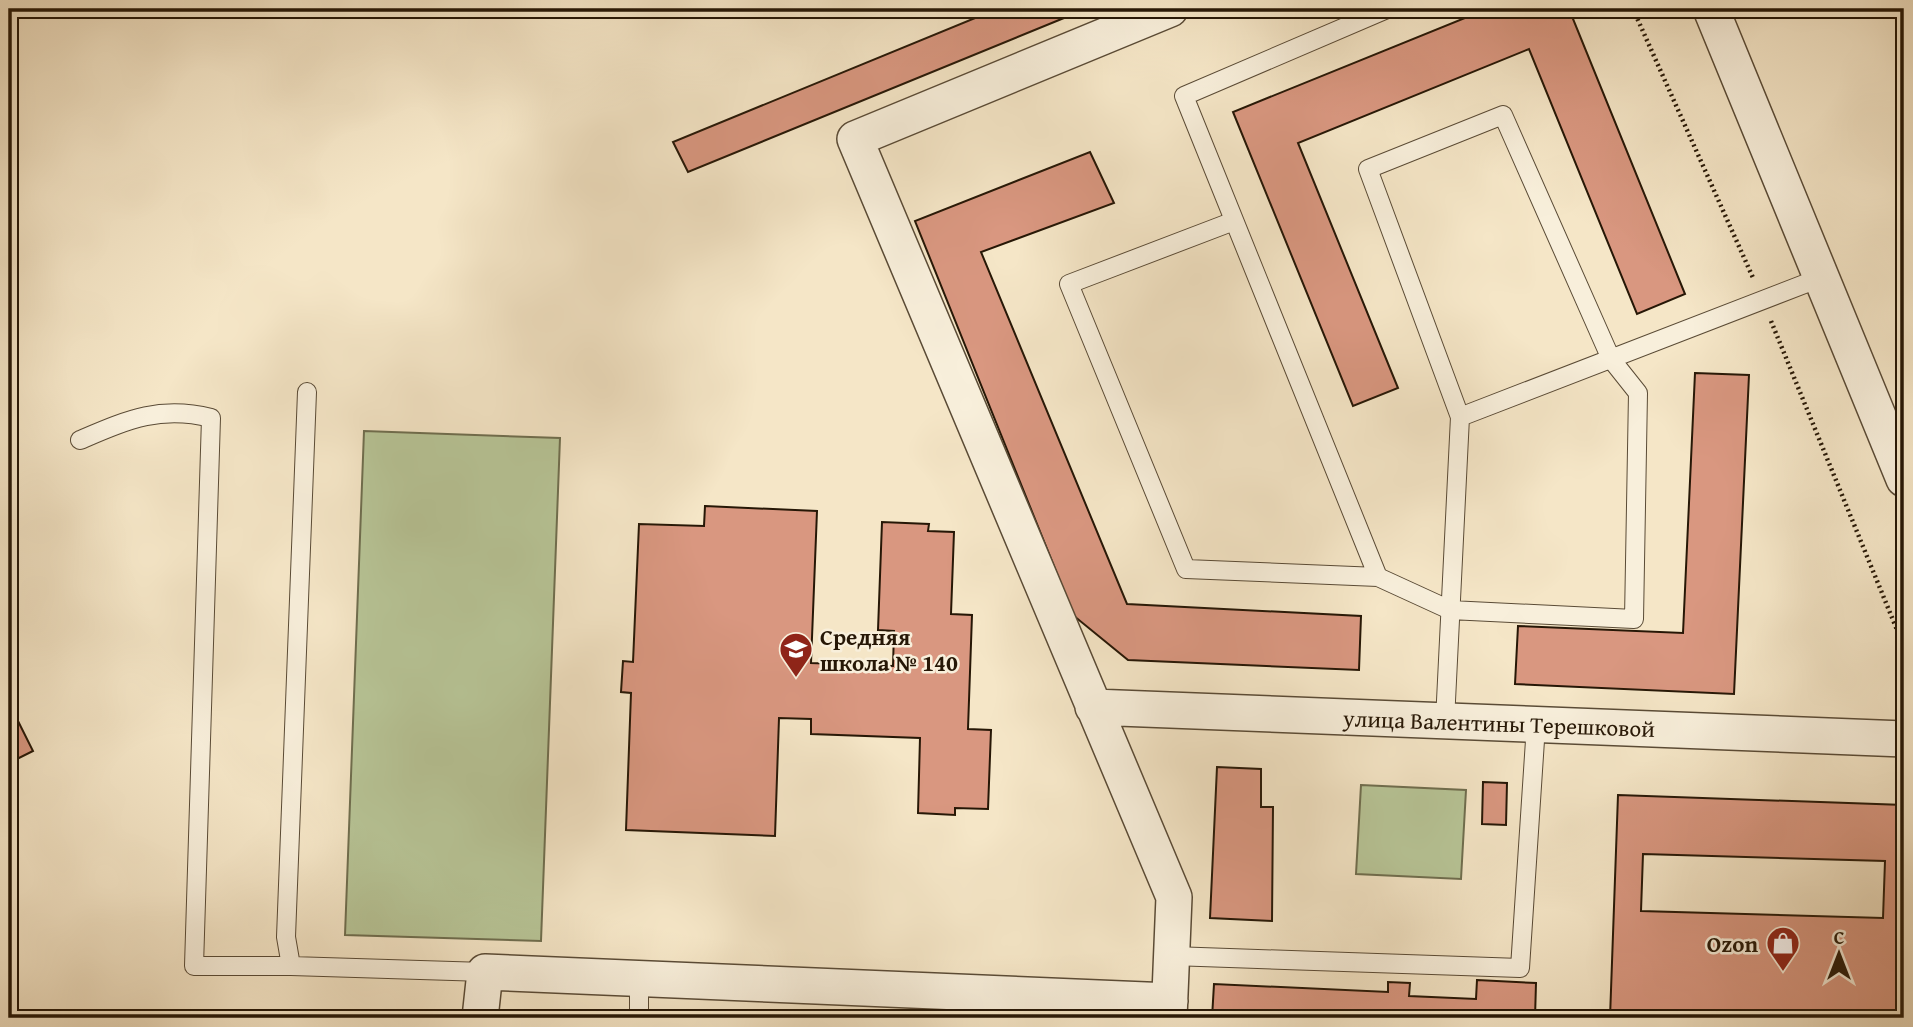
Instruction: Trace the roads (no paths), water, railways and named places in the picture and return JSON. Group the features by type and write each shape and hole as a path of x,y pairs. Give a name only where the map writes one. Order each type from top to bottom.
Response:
{"street":[{"path":"480,1018 485,972 639,976 1169,1010 1174,897 855,139 1170,9"},
{"path":"1711,9 1904,480"},
{"name":"улица Валентины Терешковой","path":"1093,707 1904,739"}],"lane":[{"path":"1378,577 1184,96 1387,9"},
{"path":"1234,221 1069,284 1186,569 1378,577 1450,610 1634,619 1638,394 1611,359 1503,115 1368,169 1460,417 1450,610 1445,721"},
{"path":"1460,417 1820,278"},
{"path":"291,966 286,937 307,391"},
{"path":"80,440 132,418 185,411 211,418 194,966 485,972"},
{"path":"1172,956 1520,968 1536,725"},
{"path":"639,976 639,1018"}],"place":[{"name":"Средняя школа № 140","path":"796,679"},
{"name":"Ozon","path":"1783,973"}]}
